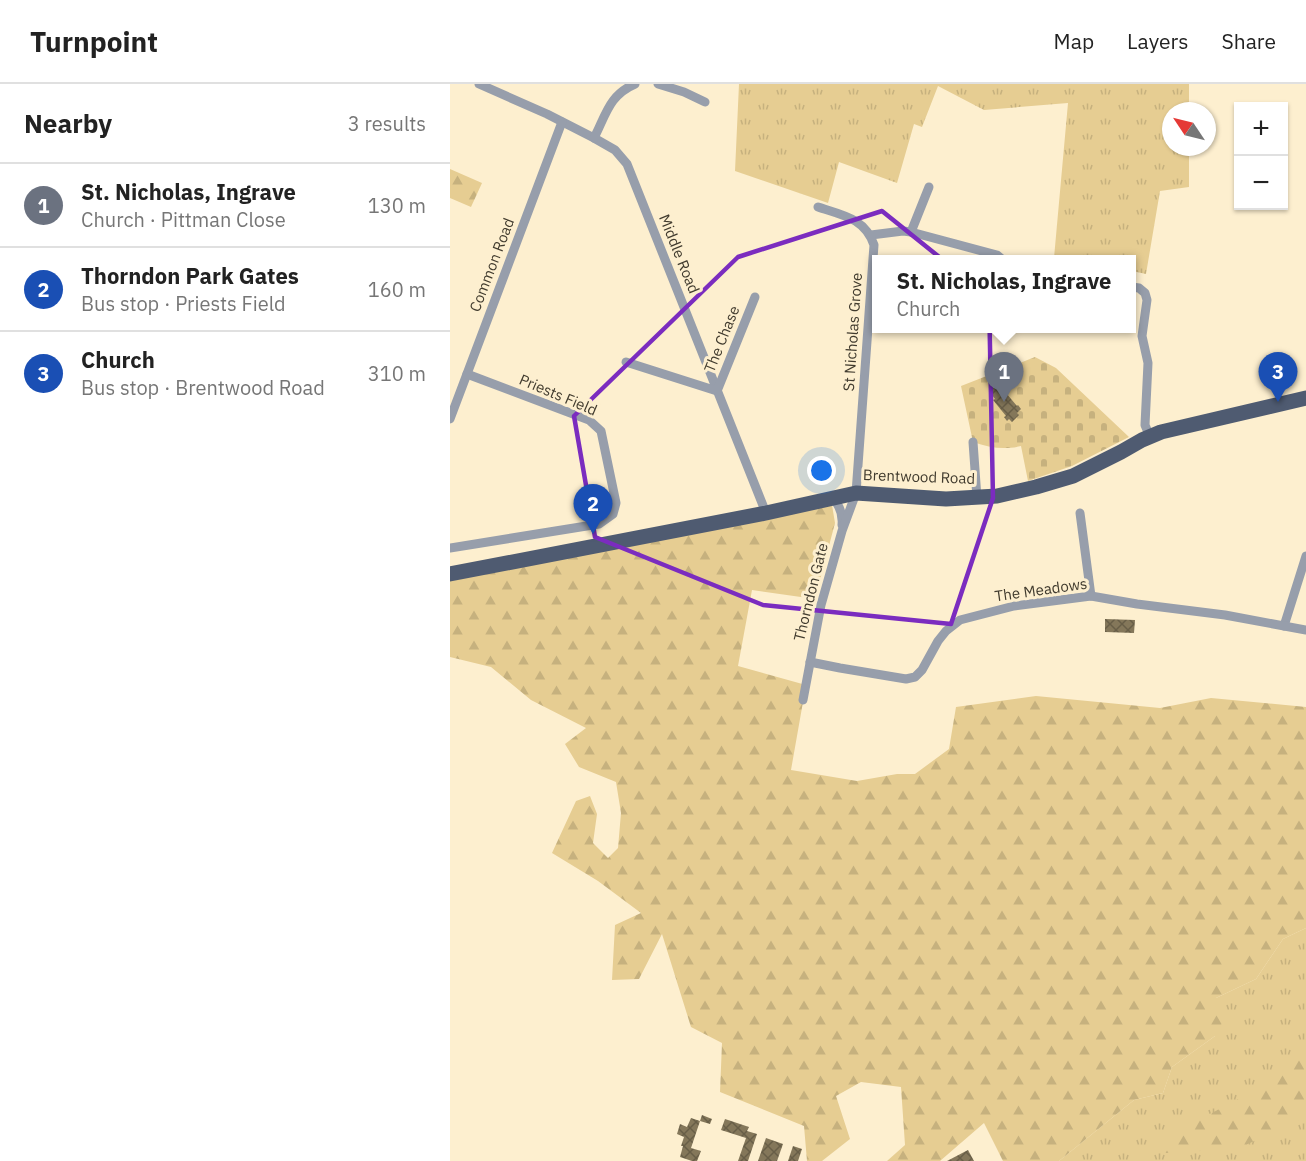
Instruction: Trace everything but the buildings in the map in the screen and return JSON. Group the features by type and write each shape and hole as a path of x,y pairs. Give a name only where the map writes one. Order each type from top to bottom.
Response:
{"main road":[{"name":"Brentwood Road","path":"450,574 766,513 856,493 946,499 997,496 1073,476 1161,432 1306,398"}],"street":[{"name":"Middle Road","path":"478,84 547,114 594,138 615,150 627,164 766,513"},
{"path":"594,138 621,86 635,84"},
{"path":"658,84 684,92 705,102"},
{"name":"Common Road","path":"450,419 562,122"},
{"path":"911,232 929,187"},
{"path":"818,207 850,218 863,225 871,235 911,232 997,255"},
{"name":"St Nicholas Grove","path":"871,235 874,245 873,255"},
{"name":"St Nicholas Grove","path":"856,493 872,273"},
{"path":"1136,288 1145,293 1147,300 1142,336 1148,363 1145,425 1150,436"},
{"name":"The Chase","path":"717,392 754,297"},
{"path":"626,362 717,392"},
{"name":"Priests Field","path":"450,548 599,524 613,514 616,503 601,431 589,420 467,374"},
{"path":"973,442 977,498"},
{"name":"Thorndon Gate","path":"803,700 821,605 842,531 856,493"},
{"path":"833,498 843,516 842,531"},
{"path":"1080,513 1091,596"},
{"path":"1284,626 1306,556"},
{"name":"The Meadows","path":"810,662 906,679 915,677 922,670 938,641 960,620 1014,606 1091,596 1226,615 1306,630"}],"highlighted area":[{"path":"882,211 989,297 993,498 951,624 763,605 595,537 574,416 738,257"}],"green space":[{"path":"739,84 1189,84 1189,102 1162,102 1162,156 1189,156 1189,187 1160,191 1146,274 1136,272 1136,255 1054,255 1068,103 984,110 938,86 922,127 914,124 897,183 839,162 828,203 735,171"},
{"path":"450,169 482,183 471,207 450,198"},
{"path":"1035,357 1056,368 1129,437 1072,466 1028,481 1021,446 997,448 973,442 961,386"},
{"path":"831,499 835,523 815,599 752,590 738,666 806,685 791,770 857,781 897,774 915,774 949,749 956,707 1036,696 1160,708 1211,698 1306,707 1306,928 1283,939 1256,979 1216,998 1224,1020 1215,1036 1172,1067 1163,1093 1134,1100 1059,1161 1003,1161 984,1123 940,1161 887,1161 905,1145 901,1087 861,1082 836,1096 850,1139 822,1161 807,1161 804,1126 720,1092 722,1043 691,1027 662,934 639,979 612,980 615,925 641,913 598,881 552,853 576,801 590,796 597,814 593,843 608,858 618,848 621,813 616,782 579,767 565,744 586,728 531,700 491,667 450,657 450,574"},
{"path":"1306,928 1306,1161 1059,1161 1134,1100 1163,1093 1172,1067 1215,1036 1216,998 1256,979 1283,939"},
{"path":"1306,1054 1306,1117 1237,1149 1165,1153 1178,1129 1224,1107 1277,1077"}],"place":[{"name":"St. Nicholas, Ingrave","path":"1004,402"},
{"name":"Church","path":"1278,402"},
{"name":"Thorndon Park Gates","path":"593,534"}]}
